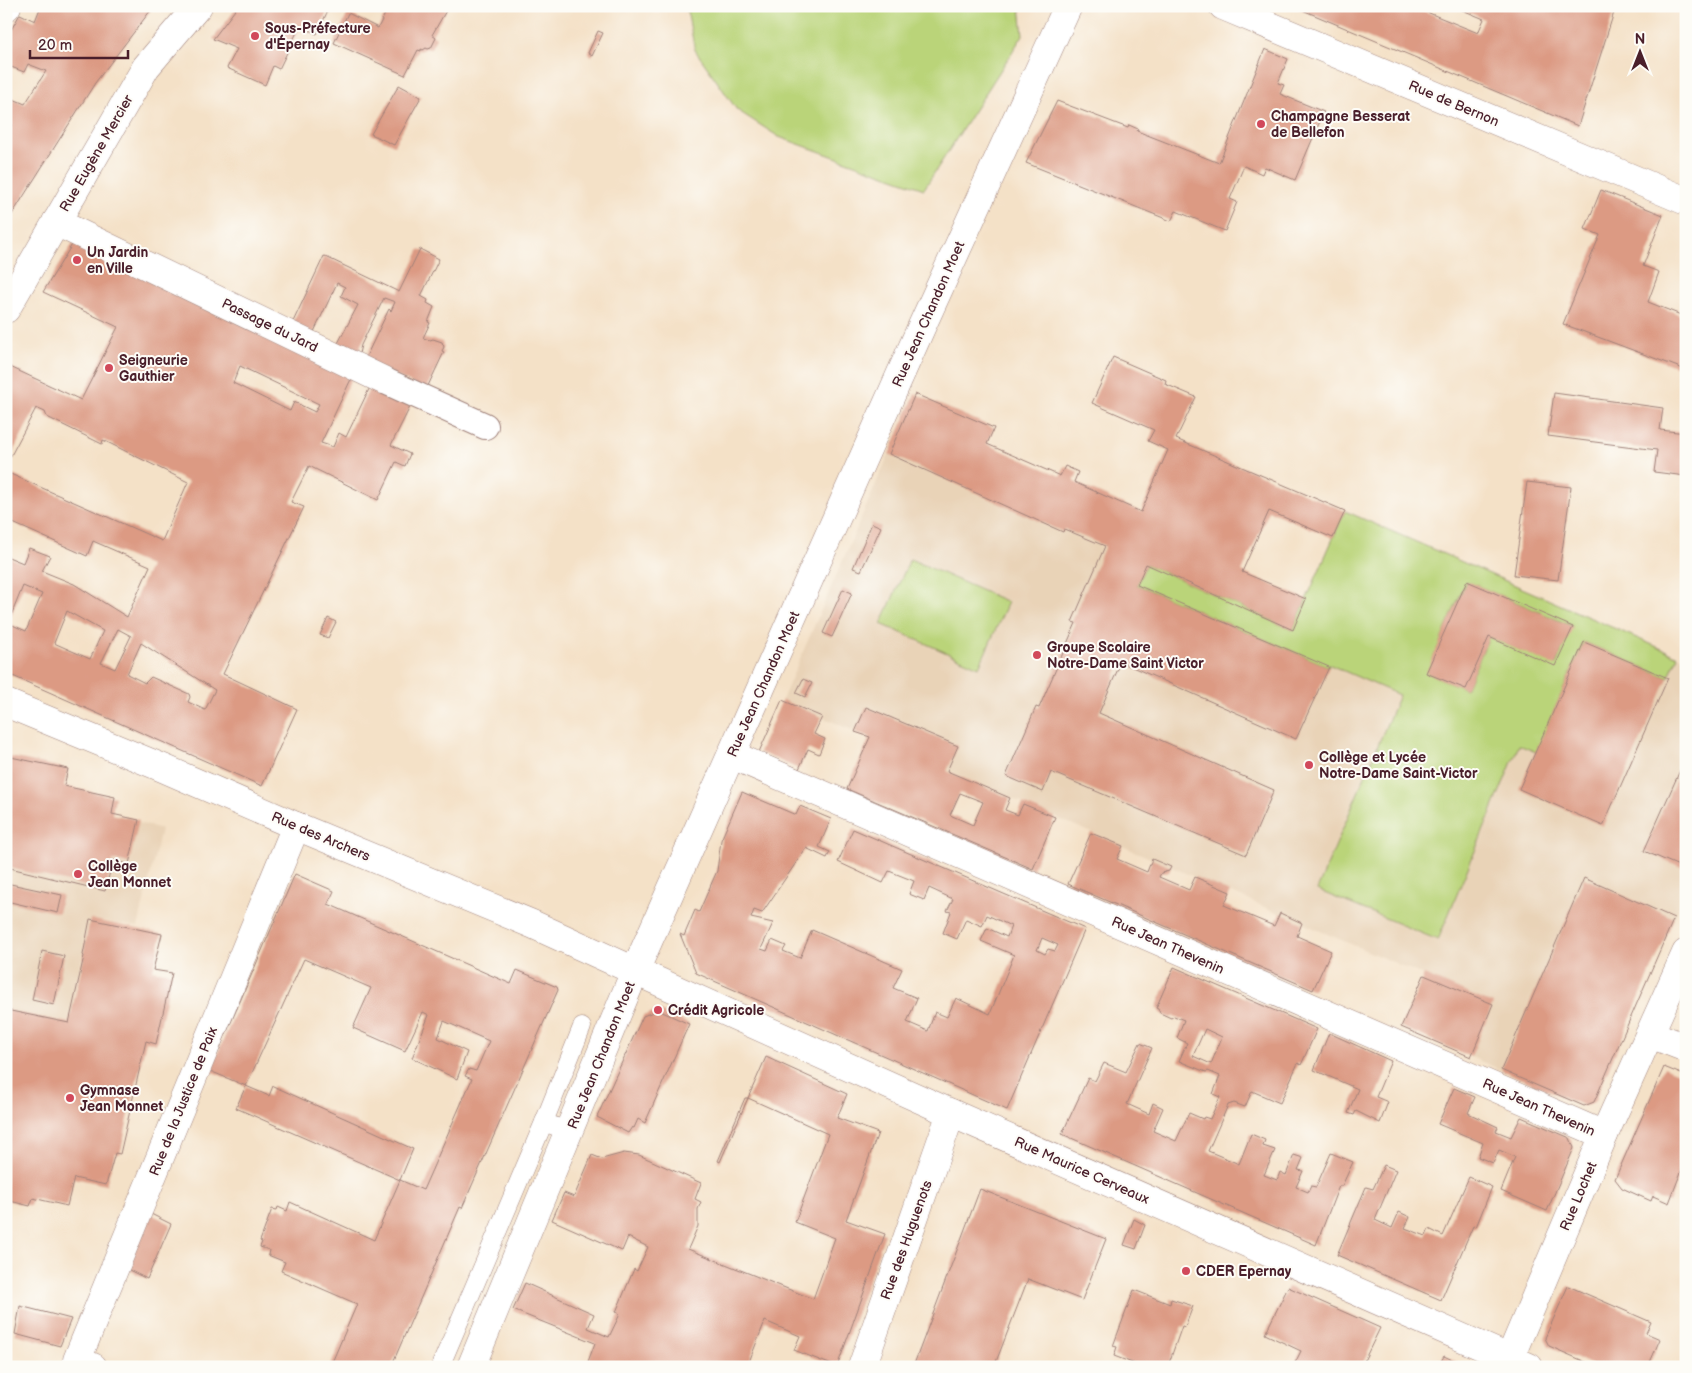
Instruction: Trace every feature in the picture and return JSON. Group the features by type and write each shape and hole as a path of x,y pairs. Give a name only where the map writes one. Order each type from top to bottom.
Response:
{"street":[{"name":"Rue Eugène Mercier","path":"6,309 146,67 198,6"},
{"name":"Rue Jean Chandon Moet","path":"471,1367 556,1127 635,971 921,328 1068,6"},
{"name":"Rue de Bernon","path":"1223,6 1686,201"},
{"name":"Passage du Jard","path":"56,222 383,380 485,426"},
{"name":"Rue des Archers","path":"6,703 532,924 635,971"},
{"name":"Rue Jean Thevenin","path":"732,755 1604,1135"},
{"name":"Rue de la Justice de Paix","path":"93,1367 77,1360 296,826"},
{"name":"Rue Lochet","path":"1515,1364 1604,1135 1686,953"},
{"name":"Rue Maurice Cerveaux","path":"635,971 1515,1364"},
{"path":"1650,1034 1686,1048"},
{"name":"Rue des Huguenots","path":"862,1367 951,1113"}],"lane":[{"path":"440,1367 556,1127 582,1027"}],"shaded area":[{"name":"Collège et Lycée Notre-Dame Saint-Victor","path":"899,431 1064,529 1293,630 1345,511 1686,659 1686,891 1594,1102 1584,1106 1471,1057 1493,1005 782,700"},
{"name":"Collège Jean Monnet","path":"6,761 105,814 161,829 138,927 90,919 69,1023 6,1010"}],"green space":[{"path":"686,6 1020,6 1023,35 924,189 779,137 737,110 695,50"},
{"path":"1345,511 1678,656 1668,678 1584,642 1536,752 1519,745 1438,940 1317,890 1399,695 1137,585 1146,564 1293,630","holes":["1466,581 1572,626 1556,665 1489,637 1466,689 1427,673"]},
{"path":"910,559 1008,602 979,667 881,624"}],"building":[{"path":"41,6 81,6 85,9 87,6 154,6 95,83 6,224 6,133 12,124 6,121 6,96 25,104 46,71 28,64 24,72 6,65 6,39 20,14 35,21"},
{"name":"Sous-Préfecture d'Épernay","path":"238,6 330,6 317,34 300,26 279,69 273,66 265,85 227,68 237,49 213,39"},
{"path":"389,6 446,6 445,8 447,9 432,35 436,38 431,48 418,50 405,75 334,43 348,13 378,28"},
{"path":"1293,6 1412,6 1478,33 1484,19 1453,6 1616,6 1578,126"},
{"path":"598,31 603,33 592,56 588,53"},
{"path":"1265,49 1288,59 1278,83 1284,85 1280,94 1324,112 1295,180 1265,167 1262,174 1244,166 1230,199 1237,202 1225,231 1176,211 1171,221 1026,163 1057,101 1128,128 1129,125 1138,129 1137,131 1219,163"},
{"path":"399,85 421,97 394,145 371,134"},
{"path":"1601,190 1663,215 1643,266 1659,272 1648,302 1686,317 1686,370 1563,324 1600,235 1585,229"},
{"path":"73,243 352,377 321,443 333,447 339,433 346,437 371,385 411,405 391,445 410,454 405,466 396,462 378,500 309,466 291,502 304,507 223,674 297,709 262,786 6,673 6,556 23,563 29,548 50,556 42,571 74,584 127,617 150,566 93,541 87,556 13,523 10,513 6,512 6,472 162,541 188,482 103,440 102,444 47,417 45,412 36,408 6,465 6,365 81,400 118,327 43,292","holes":["240,366 319,404 315,412 294,402 290,411 233,383","23,586 42,594 26,631 8,623","67,611 103,631 90,659 54,643","118,629 131,636 115,669 101,663","141,643 215,690 205,710 188,702 189,694 151,677 145,683 127,674"]},
{"path":"420,249 439,259 421,296 434,307 428,322 430,323 423,338 442,342 444,347 442,351 444,352 426,390 364,361 389,309 391,311 395,302 384,298 361,345 358,358 336,347 358,305 341,296 345,287 337,283 312,336 291,326 324,256 399,292"},
{"path":"1113,357 1166,380 1165,384 1196,397 1176,439 1345,511 1333,538 1269,511 1242,572 1306,599 1293,630 1146,564 1137,585 1329,667 1296,739 1121,662 1099,713 1274,790 1246,855 1051,772 1043,792 1006,776 1036,707 1039,708 1076,623 1072,622 1105,546 1064,529 1063,532 889,454 915,394 994,428 987,444 1060,476 1065,466 1078,472 1074,482 1141,512 1168,450 1148,441 1154,430 1092,403"},
{"path":"1554,393 1663,408 1660,430 1686,433 1686,476 1654,472 1657,450 1548,436"},
{"path":"1527,482 1571,487 1558,580 1514,575"},
{"path":"872,523 881,527 861,571 853,568"},
{"path":"1467,581 1573,627 1555,666 1489,637 1466,689 1426,673"},
{"path":"843,589 852,593 832,637 823,633"},
{"path":"328,618 336,622 328,638 320,635"},
{"path":"1584,642 1668,678 1603,826 1519,789"},
{"path":"803,679 812,683 805,697 796,693"},
{"path":"782,700 822,717 814,734 825,739 819,754 808,749 799,769 759,752"},
{"path":"866,707 958,746 947,771 1010,798 1005,810 1018,815 1023,804 1055,817 1033,869 847,789 870,737 855,732","holes":["960,793 983,802 973,825 950,815"]},
{"path":"6,756 68,769 64,786 115,797 112,814 139,820 129,864 113,860 105,891 6,867"},
{"path":"1686,757 1686,869 1644,851"},
{"path":"742,792 796,815 800,806 831,819 819,847 830,852 827,858 806,848 762,913 754,910 751,918 773,923 761,949 767,951 772,940 786,946 783,951 800,958 812,930 902,969 893,988 917,998 907,1022 928,1031 935,1012 947,1017 956,998 990,1014 1014,955 981,941 987,928 1007,937 1011,926 987,915 982,926 966,919 957,939 943,933 951,912 947,911 953,899 929,888 924,900 909,894 914,881 889,871 883,883 838,862 853,829 1085,929 1007,1110 696,973 680,934 684,936 695,910 699,912 717,871 721,840","holes":["1042,938 1058,945 1055,951 1048,949 1045,954 1037,950"]},
{"path":"1091,833 1123,846 1117,859 1147,872 1152,859 1171,867 1169,871 1161,873 1159,877 1189,890 1195,877 1230,892 1224,905 1274,926 1280,913 1302,923 1297,936 1331,951 1313,990 1068,884"},
{"path":"295,874 334,891 328,904 511,984 517,970 557,987 558,990 462,1208 460,1207 391,1367 330,1367 357,1304 281,1271 285,1262 268,1255 269,1250 260,1247 262,1242 260,1241 272,1209 277,1210 278,1207 287,1211 290,1202 374,1240 400,1180 423,1190 472,1079 465,1076 469,1069 476,1071 489,1041 444,1021 438,1038 467,1052 457,1079 412,1058 429,1015 423,1012 405,1051 353,1028 371,988 304,959 246,1086 210,1071"},
{"path":"1584,878 1674,918 1594,1102 1584,1106 1501,1070"},
{"path":"6,883 62,895 58,913 6,901"},
{"name":"Gymnase Jean Monnet","path":"90,919 162,934 153,970 172,973 156,1044 146,1041 120,1154 115,1153 106,1185 74,1178 67,1206 33,1198 30,1206 6,1200 6,1010 69,1023"},
{"path":"42,951 64,956 54,1005 32,1000"},
{"path":"1174,967 1317,1029 1301,1065 1298,1063 1280,1103 1252,1091 1245,1107 1234,1103 1228,1105 1208,1151 1239,1164 1251,1134 1265,1140 1263,1146 1275,1150 1264,1175 1277,1180 1280,1172 1286,1175 1294,1155 1303,1158 1298,1170 1303,1171 1296,1187 1308,1192 1311,1186 1316,1187 1331,1153 1353,1162 1342,1186 1339,1186 1316,1245 1062,1134 1088,1078 1095,1081 1104,1063 1126,1072 1140,1043 1152,1048 1127,1104 1149,1114 1153,1103 1163,1108 1153,1131 1176,1141 1189,1113 1203,1119 1204,1117 1210,1119 1220,1097 1213,1094 1220,1076 1179,1061 1187,1043 1177,1038 1184,1020 1174,1016 1171,1018 1160,1013 1156,1008","holes":["1205,1029 1222,1037 1211,1064 1193,1056"]},
{"path":"1424,975 1493,1004 1471,1057 1401,1027"},
{"path":"658,1010 689,1024 645,1123 638,1119 634,1128 632,1127 628,1133 597,1117 643,1016"},
{"path":"1329,1033 1391,1061 1376,1097 1388,1102 1380,1123 1356,1111 1354,1115 1348,1113 1358,1089 1314,1070"},
{"path":"766,1057 847,1094 837,1118 878,1133 846,1220 885,1234 837,1367 794,1350 800,1336 765,1321 747,1367 586,1367 595,1343 513,1310 525,1283 594,1314 588,1328 609,1337 620,1314 616,1312 634,1269 637,1271 648,1247 628,1237 622,1251 552,1220 564,1193 574,1197 592,1155 602,1159 624,1153 639,1155 701,1183 695,1199 701,1202 698,1209 698,1226 688,1249 813,1299 835,1238 795,1222 828,1134 748,1098"},
{"path":"1664,1067 1686,1076 1686,1159 1669,1203 1653,1196 1651,1201 1622,1188 1615,1179"},
{"path":"246,1086 269,1096 273,1086 413,1149 400,1180 236,1108"},
{"path":"1454,1088 1475,1097 1468,1113 1498,1127 1496,1131 1511,1137 1521,1117 1570,1138 1574,1148 1547,1211 1501,1191 1515,1157 1499,1150 1493,1163 1478,1157 1483,1143 1438,1124"},
{"path":"745,1098 748,1098 720,1162 718,1161"},
{"path":"1384,1165 1396,1170 1375,1220 1392,1228 1399,1212 1410,1217 1405,1228 1426,1236 1429,1229 1443,1236 1469,1177 1492,1187 1476,1227 1473,1226 1441,1300 1337,1255 1366,1187 1373,1189"},
{"path":"980,1189 1106,1239 1082,1300 1028,1279 994,1367 913,1367"},
{"path":"149,1213 171,1224 147,1279 125,1268"},
{"path":"1134,1219 1145,1225 1136,1249 1124,1245"},
{"path":"1568,1286 1651,1322 1646,1333 1660,1339 1648,1367 1597,1367 1549,1346 1545,1338"},
{"path":"1288,1287 1380,1328 1361,1367 1293,1367 1301,1351 1265,1334"},
{"path":"1134,1290 1170,1304 1171,1299 1193,1306 1185,1327 1182,1326 1168,1366 1165,1364 1164,1367 1143,1367 1114,1356 1117,1347 1113,1346"},
{"path":"20,1306 71,1319 60,1346 15,1334"},
{"path":"1444,1356 1461,1364 1462,1367 1438,1367"}],"place":[{"name":"Sous-Préfecture d'Épernay","path":"255,36"},
{"name":"Champagne Besserat de Bellefon","path":"1261,124"},
{"name":"Un Jardin en Ville","path":"77,260"},
{"name":"Seigneurie Gauthier","path":"109,368"},
{"name":"Groupe Scolaire Notre-Dame Saint Victor","path":"1037,655"},
{"name":"Collège et Lycée Notre-Dame Saint-Victor","path":"1309,765"},
{"name":"Collège Jean Monnet","path":"78,874"},
{"name":"Crédit Agricole","path":"658,1010"},
{"name":"Gymnase Jean Monnet","path":"70,1098"},
{"name":"CDER Epernay","path":"1186,1271"}]}
